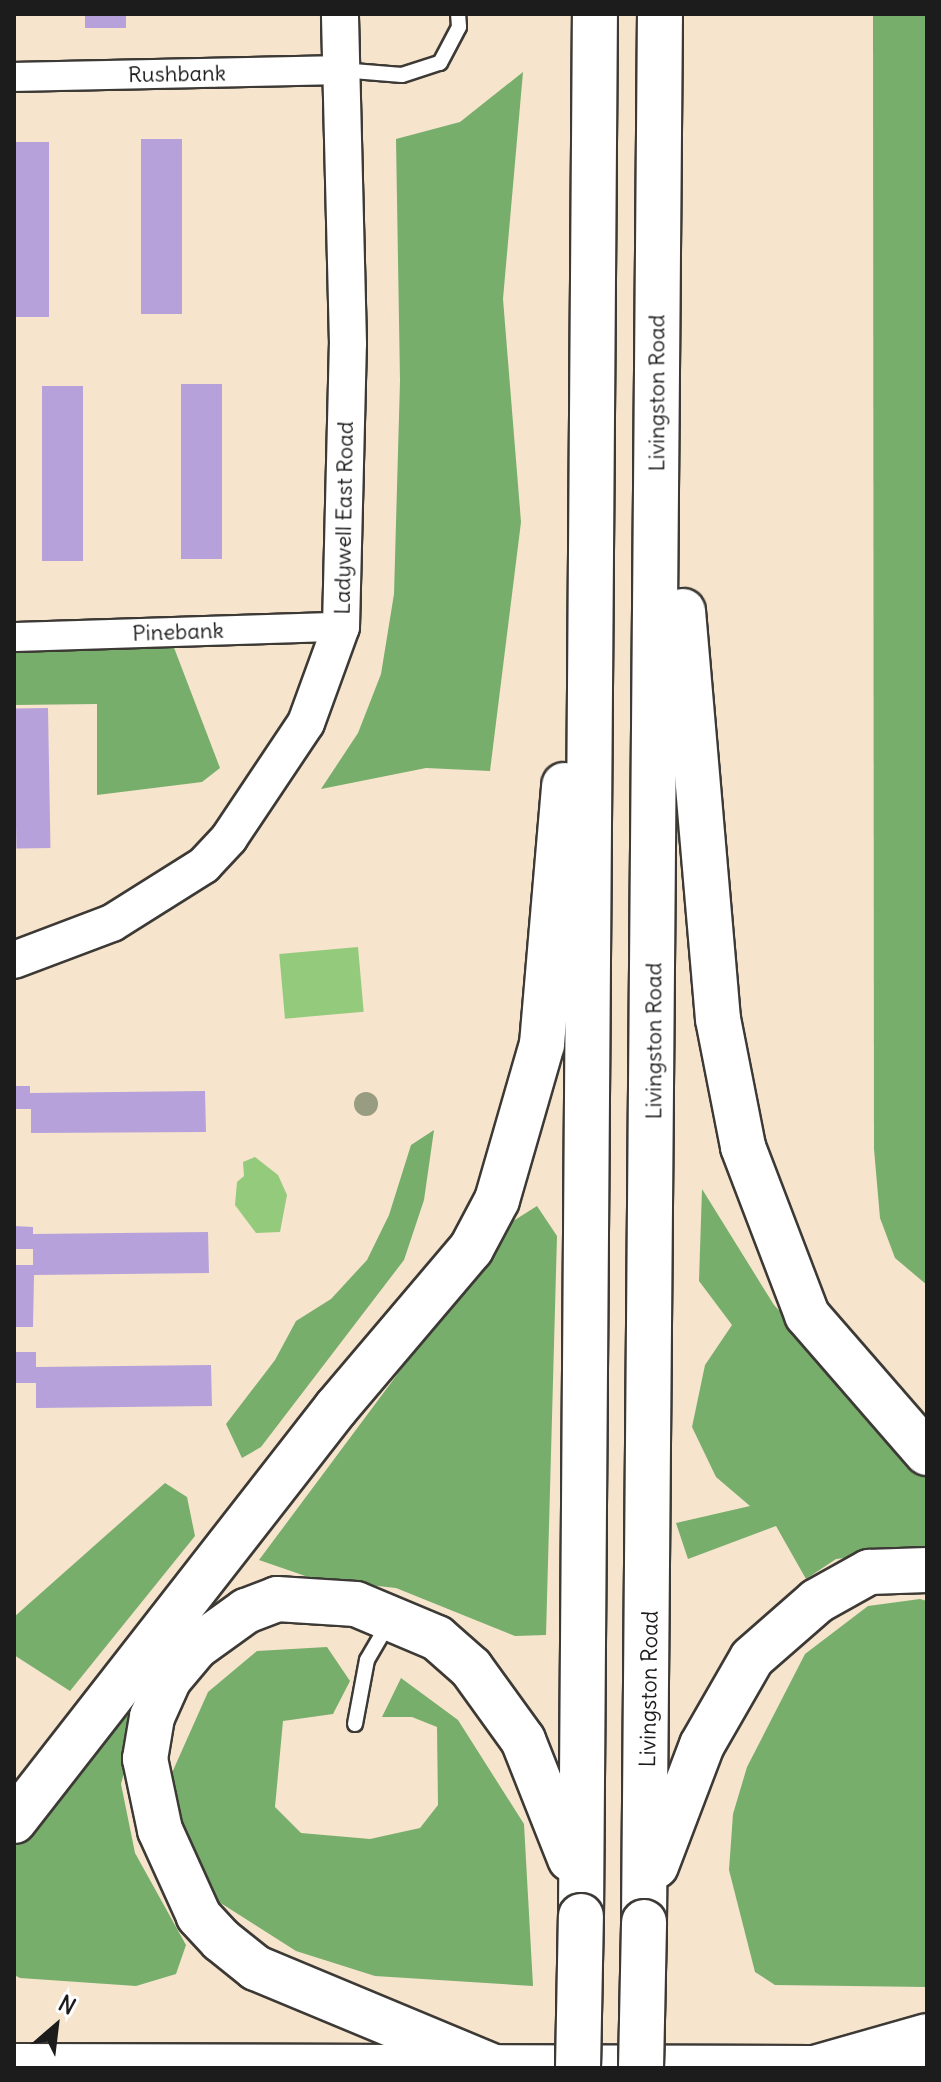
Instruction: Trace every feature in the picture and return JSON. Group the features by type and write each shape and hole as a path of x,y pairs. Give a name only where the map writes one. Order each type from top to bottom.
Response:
{"main road":[{"path":"578,2068 595,14"},
{"name":"Livingston Road","path":"641,2068 660,14"},
{"path":"656,411 683,605 718,1019 743,1147 807,1315 927,1453"},
{"path":"14,1821 336,1408 471,1249 497,1200 542,1044 590,486"},
{"path":"644,1909 702,1745 752,1658 817,1601 869,1572 927,1570"},
{"path":"491,2067 323,1999 256,1968 199,1916 149,1793 145,1759 152,1717 169,1679 218,1628 277,1599 356,1604 437,1638 460,1658 515,1728 554,1812 580,1901"},
{"path":"14,2066 815,2068 927,2036"}],"street":[{"name":"Ladywell East Road","path":"14,960 112,923 204,865 229,838 306,723 341,627 348,344 340,14"},
{"name":"Rushbank","path":"14,77 341,70"},
{"name":"Pinebank","path":"14,637 341,627"},
{"path":"815,2068 927,2068"}],"lane":[{"path":"341,70 402,75 440,63 459,27 458,14"},
{"path":"355,1724 367,1660 392,1617"}],"green space":[{"path":"873,14 927,14 927,1285 895,1258 880,1218 874,1149"},
{"path":"523,72 503,299 521,522 490,771 426,768 321,789 358,733 381,674 394,594 400,381 396,139 460,122"},
{"path":"173,645 220,768 202,782 97,795 97,704 14,705 14,651"},
{"path":"358,947 364,1012 285,1019 279,954"},
{"path":"434,1130 424,1200 404,1260 261,1447 242,1458 226,1424 275,1360 296,1321 331,1299 367,1260 389,1215 411,1145"},
{"path":"255,1157 278,1175 287,1195 280,1232 256,1233 235,1205 237,1182 244,1176 243,1162"},
{"path":"702,1189 774,1305 927,1471 927,1548 836,1559 806,1579 776,1526 688,1559 676,1523 750,1506 716,1477 692,1427 705,1365 732,1325 699,1281"},
{"path":"537,1206 557,1236 546,1635 515,1636 396,1588 314,1579 259,1560 510,1223"},
{"path":"165,1483 187,1497 195,1536 70,1691 14,1655 14,1617"},
{"path":"920,1599 927,1601 927,1987 775,1985 755,1972 729,1870 733,1814 747,1767 805,1654 868,1606"},
{"path":"327,1647 350,1681 333,1714 283,1721 275,1807 301,1833 370,1839 420,1828 438,1805 437,1727 412,1717 382,1717 401,1678 458,1720 524,1824 533,1986 375,1976 296,1951 219,1902 178,1839 171,1775 208,1692 257,1651"},
{"path":"118,1712 137,1723 121,1784 135,1853 186,1945 176,1974 136,1986 20,1978 14,1975 14,1846"}],"building":[{"path":"85,14 126,14 126,28 85,28"},
{"path":"141,139 182,139 182,314 141,314"},
{"path":"14,142 49,142 49,317 14,317"},
{"path":"181,384 222,384 222,559 181,559"},
{"path":"42,386 83,386 83,561 42,561"},
{"path":"48,708 50,848 16,849 14,709"},
{"path":"14,1086 30,1086 30,1093 205,1091 206,1132 31,1133 31,1109 14,1109"},
{"path":"14,1226 33,1227 33,1234 208,1232 209,1273 34,1275 33,1327 14,1327 14,1265 33,1265 33,1249 14,1249"},
{"path":"14,1352 36,1352 36,1367 211,1365 212,1406 36,1408 36,1383 14,1383"}]}
